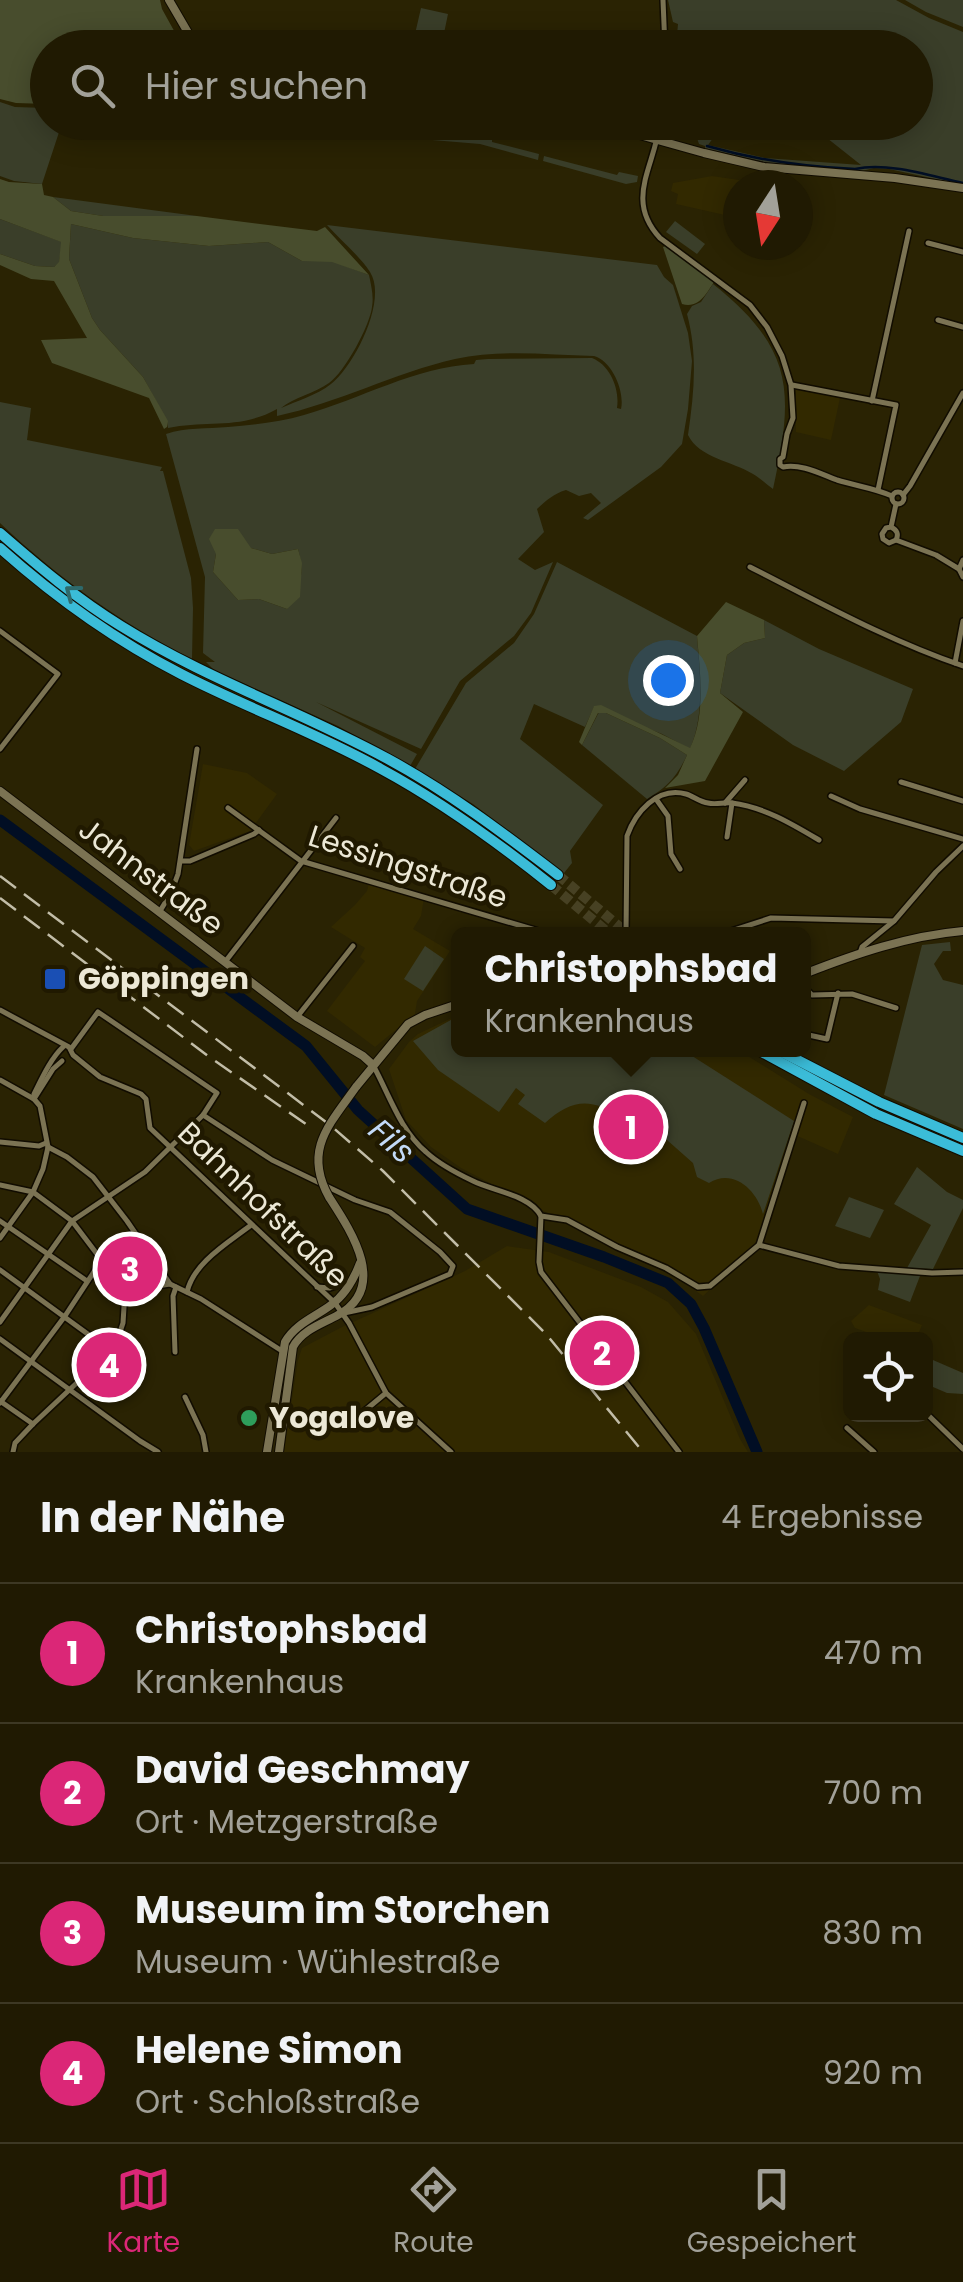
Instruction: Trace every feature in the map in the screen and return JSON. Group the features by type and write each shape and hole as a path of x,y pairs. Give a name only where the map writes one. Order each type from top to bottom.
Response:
{"highway":[{"path":"0,532 96,610 185,662 417,776 474,811 554,880 411,785 130,646 82,616 0,548"},
{"path":"771,1057 876,1114 963,1150"},
{"path":"792,1057 879,1102 963,1138"}],"main road":[{"path":"169,0 187,30"},
{"path":"658,140 764,167 963,188"},
{"name":"Jahnstraße","path":"0,791 297,1017 373,1065"},
{"path":"811,971 860,953 925,936 963,932"},
{"path":"268,1452 287,1353 303,1334 352,1306 363,1279 353,1234 318,1173 319,1146 325,1131 408,1024 451,1006"},
{"path":"279,1452 289,1334 334,1303 353,1280 361,1259"}],"street":[{"path":"663,0 664,30"},
{"path":"658,140 641,198 650,227 750,304 782,356 791,384 793,418 780,465 788,464 892,496 896,504 891,527"},
{"path":"872,401 909,231"},
{"path":"928,243 963,252"},
{"path":"938,320 963,326"},
{"path":"791,384 896,405 878,490"},
{"path":"896,504 902,502 902,495 963,393"},
{"path":"892,496 896,492 902,495"},
{"path":"891,527 884,530 882,537 887,542 896,540 936,555 959,569 963,577"},
{"path":"891,527 897,532 896,540"},
{"path":"959,569 963,560"},
{"path":"750,567 844,615 959,664 963,621"},
{"path":"0,631 58,674 0,749"},
{"path":"0,647 8,637"},
{"path":"160,911 172,893 181,861 197,749"},
{"path":"727,837 729,803 745,780"},
{"path":"901,782 963,801"},
{"path":"626,927 627,836 642,808 667,794 683,793 709,804 729,803 780,818 819,840"},
{"path":"832,796 963,842 894,921 860,953"},
{"path":"656,799 668,816 671,854 680,869"},
{"name":"Lessingstraße","path":"228,808 301,861 524,927"},
{"path":"225,962 336,818"},
{"path":"181,861 259,830"},
{"path":"743,927 771,918 894,921"},
{"path":"297,1017 352,946"},
{"path":"811,993 852,994 896,1008"},
{"path":"811,1036 826,1040 838,993"},
{"name":"Bahnhofstraße","path":"0,1010 69,1050 100,1077 142,1094 147,1102 150,1128 334,1303 386,1393 452,1452"},
{"path":"0,1322 72,1221 145,1172 202,1115 218,1093 98,1012 69,1050 69,1061 53,1069 34,1099"},
{"path":"34,1099 58,1050 69,1050"},
{"path":"58,1054 62,1062"},
{"path":"373,1065 403,1124 428,1154 474,1182 534,1206 541,1216 541,1272 679,1452"},
{"path":"0,1080 40,1106 47,1145 43,1169 33,1192 0,1238"},
{"path":"541,1216 567,1220 616,1248 666,1268 698,1288 710,1286 759,1245 804,1103"},
{"path":"202,1115 254,1149 354,1200 392,1213 453,1266 450,1274 372,1308 343,1313"},
{"path":"0,1142 47,1145 83,1168 110,1196 173,1286 175,1352"},
{"path":"0,1185 33,1192 72,1221 125,1292 126,1303 120,1338 112,1352 33,1424 15,1443 13,1452"},
{"path":"0,1221 87,1281"},
{"path":"187,1292 189,1281 200,1266 251,1225"},
{"path":"759,1245 838,1266 963,1272"},
{"path":"33,1424 0,1402 101,1261"},
{"path":"0,1270 112,1352"},
{"path":"317,1287 330,1288 353,1280"},
{"path":"125,1292 173,1286 242,1323 287,1353"},
{"path":"0,1340 158,1452"},
{"path":"350,1422 386,1393"},
{"path":"185,1397 204,1435 206,1449"},
{"path":"933,1420 963,1448"},
{"path":"847,1428 865,1449 874,1452"},
{"path":"133,1452 140,1441"}],"shaded area":[{"path":"723,178 723,215 676,204 678,194 671,191 673,183"},
{"path":"796,389 840,398 831,440 796,432"},
{"path":"203,764 247,773 277,794 250,831 194,851 189,845"},
{"path":"369,883 424,898 421,916 413,929 450,951 417,1001 415,1014 375,1047 327,1011 365,961 360,957 365,948 331,927 355,905"},
{"path":"451,1018 451,1057 749,1057 853,1117 838,1154 793,1134 757,1245 703,1296 671,1273 461,1168 431,1147 406,1120 389,1069 418,1034"},
{"path":"507,1246 549,1252 641,1287 668,1302 696,1334 748,1452 284,1452 302,1348 465,1271"},
{"path":"869,1305 922,1325 919,1332 866,1332 855,1328 851,1321"}],"green space":[{"path":"0,0 160,0 174,30 30,30 30,103 0,99"},
{"path":"668,0 896,0 963,32 963,185 889,169 858,172 772,164 705,148 698,140 712,140 708,145 765,158 861,165 829,140 933,140 933,30 677,30 678,24 673,22"},
{"path":"905,0 963,0 963,27 926,12"},
{"path":"421,8 448,14 445,30 416,30"},
{"path":"0,102 30,107 30,140 56,140 42,184 0,176"},
{"path":"432,140 492,140 539,154 538,160 480,144"},
{"path":"544,156 617,175 619,172 638,176 637,182 626,184 543,161"},
{"path":"0,179 42,184 44,195 71,211 103,216 197,216 317,231 325,227 369,275 332,262 302,261 268,242 209,246 133,238 71,224 69,259 92,318 143,377 168,421 164,429 149,398 52,363 41,340 87,338 54,281 31,279 0,265 0,254 35,266 54,267 59,262 61,242 0,219"},
{"path":"53,197 197,216 103,216 71,211"},
{"path":"0,219 62,242 59,263 54,267 35,266 0,254"},
{"path":"675,221 705,244 697,254 666,232"},
{"path":"71,224 133,238 209,246 268,242 302,261 332,261 369,275 373,299 370,315 349,359 329,383 281,408 320,391 340,375 358,348 372,315 375,299 370,272 327,225 657,265 673,285 692,361 682,444 661,467 588,520 583,518 601,503 591,493 579,496 566,490 537,509 544,532 518,559 535,570 553,562 531,613 514,636 460,681 421,749 316,702 417,754 410,766 338,726 214,670 206,662 215,662 203,653 205,577 166,434 295,417 409,377 488,359 592,358 612,378 617,408 621,409 621,394 612,370 594,356 472,356 432,365 277,416 277,409 250,420 168,428 143,377 92,318 69,259","holes":["251,548 272,554 298,549 301,574 287,609 259,599 238,600 213,572 216,554"]},
{"path":"668,245 716,279 694,304 682,304 663,247"},
{"path":"713,284 760,330 782,375 784,426 773,489 753,474 700,449 688,435 694,374 687,314"},
{"path":"0,402 31,408 27,440 162,467 191,578 192,659 91,598 0,523"},
{"path":"215,529 238,529 251,548 272,554 298,549 302,563 300,597 287,609 259,599 238,600 213,572 216,554 209,539"},
{"path":"557,562 697,636 700,679 698,722 690,749 594,707 585,727 534,704 520,739 603,805 570,851 572,863 564,873 473,804 415,769 466,683 514,643 534,614"},
{"path":"726,602 764,620 765,638 744,643 727,655 720,693 743,712 705,781 665,788 678,775 687,755 606,713 598,713 582,745 579,742 594,706 601,705 690,748 700,708 697,636"},
{"path":"764,620 819,649 913,689 901,722 844,771 793,745 720,693 727,655 744,643 765,638"},
{"path":"599,712 660,738 687,755 666,786 647,799 582,745"},
{"path":"950,942 951,951 943,951 934,964 943,980 963,985 963,1129 884,1095 922,945"},
{"path":"425,946 444,959 423,991 404,979"},
{"path":"451,1020 451,1057 694,1057 794,1121 763,1214 743,1184 727,1178 709,1183 697,1177 693,1163 650,1125 643,1132 591,1104 573,1105 545,1123 518,1104 525,1095 516,1088 499,1112 438,1070 413,1041"},
{"path":"917,1167 963,1200 963,1208 933,1269 907,1268 931,1225 894,1204"},
{"path":"849,1197 884,1210 870,1238 835,1226"},
{"path":"877,1271 920,1276 910,1302 878,1290"},
{"path":"933,1360 963,1373 963,1394 933,1387"}],"waterway":[{"path":"707,146 780,162 855,169 882,167 963,183"},
{"name":"Fils","path":"0,820 306,1046 358,1110 467,1209 668,1283 691,1304 704,1328 757,1452"}],"tunnel":[{"path":"558,875 620,927"},
{"path":"551,885 602,927"}],"railway":[{"path":"0,876 330,1125 383,1171 546,1334 643,1452"},
{"path":"0,898 208,1056 313,1129"}],"place":[{"name":"Göppingen","path":"55,979"},
{"name":"Christophsbad","path":"631,1127"},
{"name":"Museum im Storchen","path":"130,1269"},
{"name":"David Geschmay","path":"602,1353"},
{"name":"Helene Simon","path":"109,1365"},
{"name":"Yogalove","path":"249,1418"}]}
